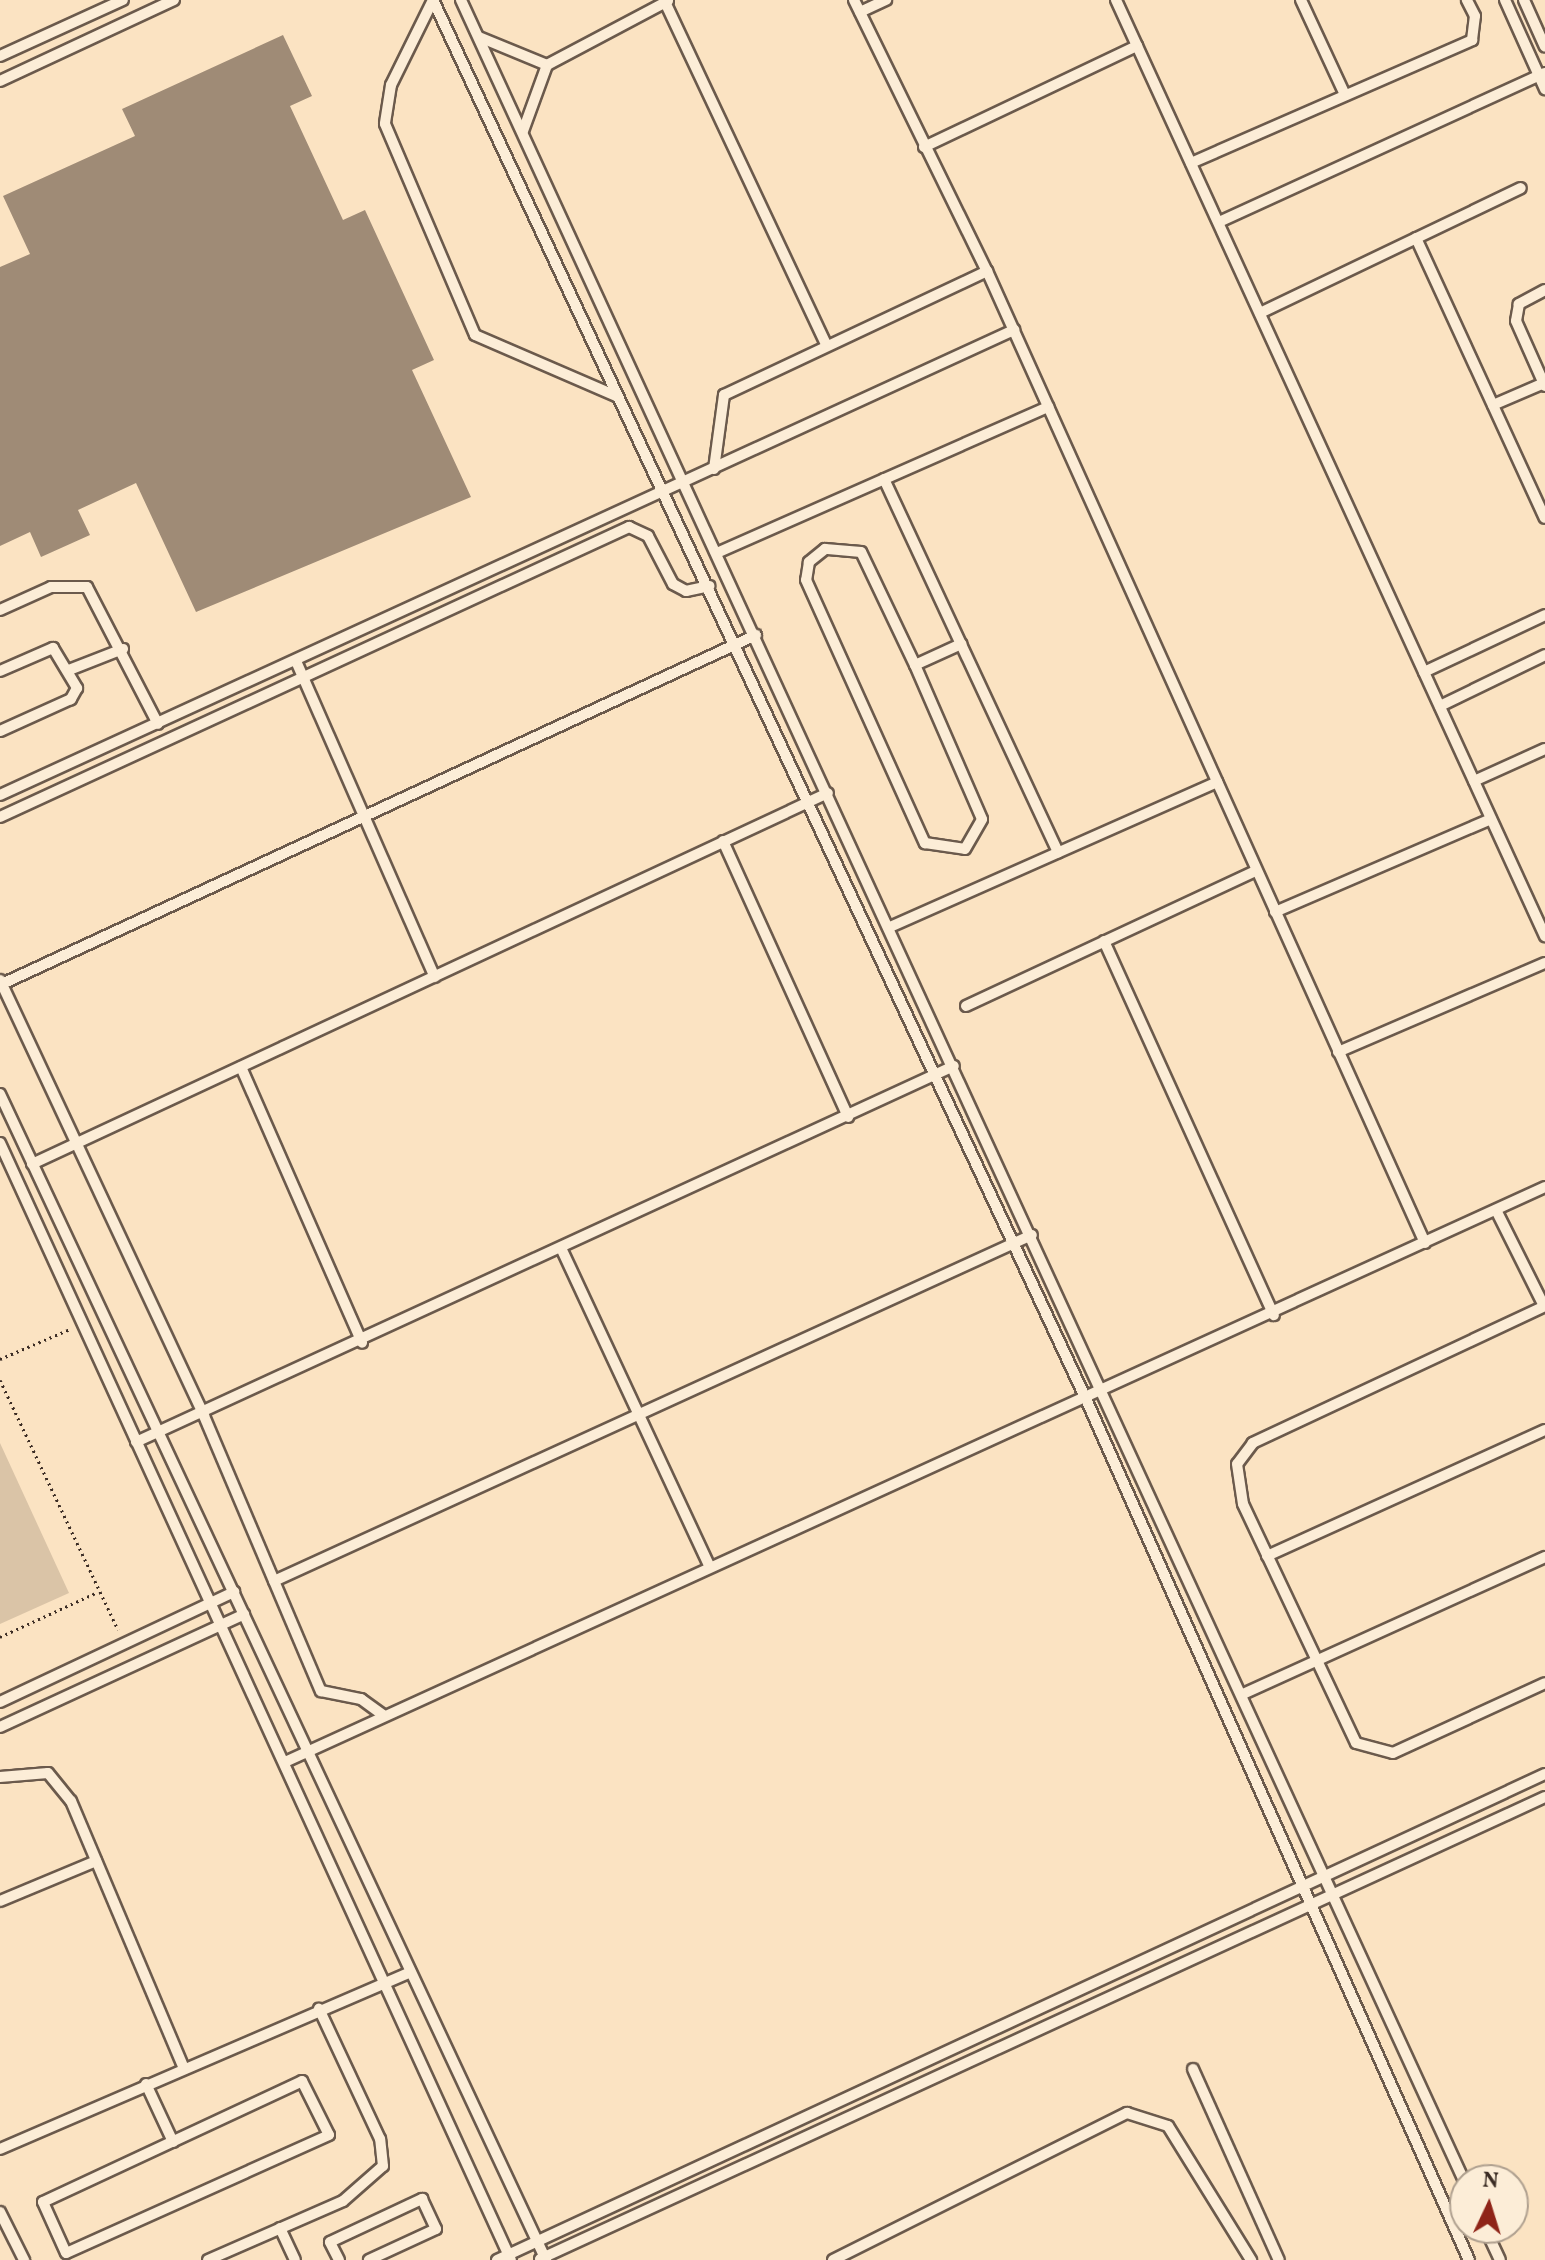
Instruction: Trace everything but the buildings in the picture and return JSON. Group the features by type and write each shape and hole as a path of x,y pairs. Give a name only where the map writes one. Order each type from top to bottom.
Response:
{"lane":[{"path":"0,56 123,0"},
{"path":"0,81 174,0"},
{"path":"433,0 1086,1399 1469,2260"},
{"path":"433,0 391,85 385,124 475,335 618,397"},
{"path":"461,0 687,481 1456,2164"},
{"path":"854,0 987,271 1425,1243"},
{"path":"860,12 886,0"},
{"path":"1116,0 1545,936"},
{"path":"1301,0 1345,95"},
{"path":"1191,163 1472,40 1475,16 1467,0"},
{"path":"1505,0 1542,74 1545,89"},
{"path":"1524,0 1545,47"},
{"path":"523,136 527,106 547,65 668,1 827,346"},
{"path":"477,35 547,65"},
{"path":"924,147 1137,46"},
{"path":"1219,222 1542,74"},
{"path":"1260,313 1521,188"},
{"path":"1416,238 1545,518"},
{"path":"714,469 724,395 987,271"},
{"path":"1493,405 1544,385 1516,321 1519,304 1545,290"},
{"path":"0,795 1014,330"},
{"path":"719,552 1048,407"},
{"path":"884,479 1058,852"},
{"path":"0,817 629,527 648,536 673,584 686,591 709,586"},
{"path":"825,549 861,552 915,665 982,819 965,849 925,843 806,580 809,562 825,549"},
{"path":"0,610 51,587 87,587 123,649 158,724"},
{"path":"1424,672 1545,615"},
{"path":"383,1715 361,1699 321,1691 204,1416 1,982 361,813 756,635"},
{"path":"915,665 961,644"},
{"path":"0,671 53,648 69,670 77,688 71,699 0,731"},
{"path":"69,670 123,649"},
{"path":"1440,706 1545,655"},
{"path":"296,661 301,679 435,977"},
{"path":"1474,781 1545,749"},
{"path":"890,927 1217,782"},
{"path":"32,1164 828,793"},
{"path":"1275,912 1491,819"},
{"path":"723,841 848,1117"},
{"path":"966,1006 1256,871"},
{"path":"1104,941 1274,1315"},
{"path":"1338,1052 1545,963"},
{"path":"136,1442 204,1416 954,1066"},
{"path":"241,1067 362,1343"},
{"path":"0,1094 543,2259 1309,1903 1545,1797"},
{"path":"0,1143 510,2257"},
{"path":"285,1762 709,1565 1274,1315 1545,1187"},
{"path":"1496,1210 1544,1306 1244,1451 1238,1480 1267,1556 1356,1743 1381,1754 1545,1683"},
{"path":"274,1581 1032,1235"},
{"path":"562,1250 709,1565"},
{"path":"1267,1556 1545,1430"},
{"path":"1243,1694 1545,1557"},
{"path":"0,1702 234,1592"},
{"path":"0,1727 244,1614"},
{"path":"0,1777 48,1773 71,1801 184,2068"},
{"path":"497,2260 510,2257 537,2241 1545,1774"},
{"path":"0,1901 96,1861"},
{"path":"1,2148 384,1980 411,1972"},
{"path":"213,2259 343,2201 383,2166 380,2139 319,2009"},
{"path":"1193,2069 1279,2260"},
{"path":"302,2081 329,2135 66,2253 43,2202 173,2142 302,2081"},
{"path":"146,2084 173,2142"},
{"path":"833,2260 1127,2113 1168,2126 1251,2260"},
{"path":"339,2260 330,2242 422,2199 436,2229 369,2260"},
{"path":"0,2212 24,2260"},
{"path":"280,2228 295,2260"}],"path":[{"path":"0,1359 81,1324"},
{"path":"0,1380 124,1644"},
{"path":"0,1637 99,1591"}],"shaded area":[{"path":"0,1443 69,1593 0,1624"}]}
